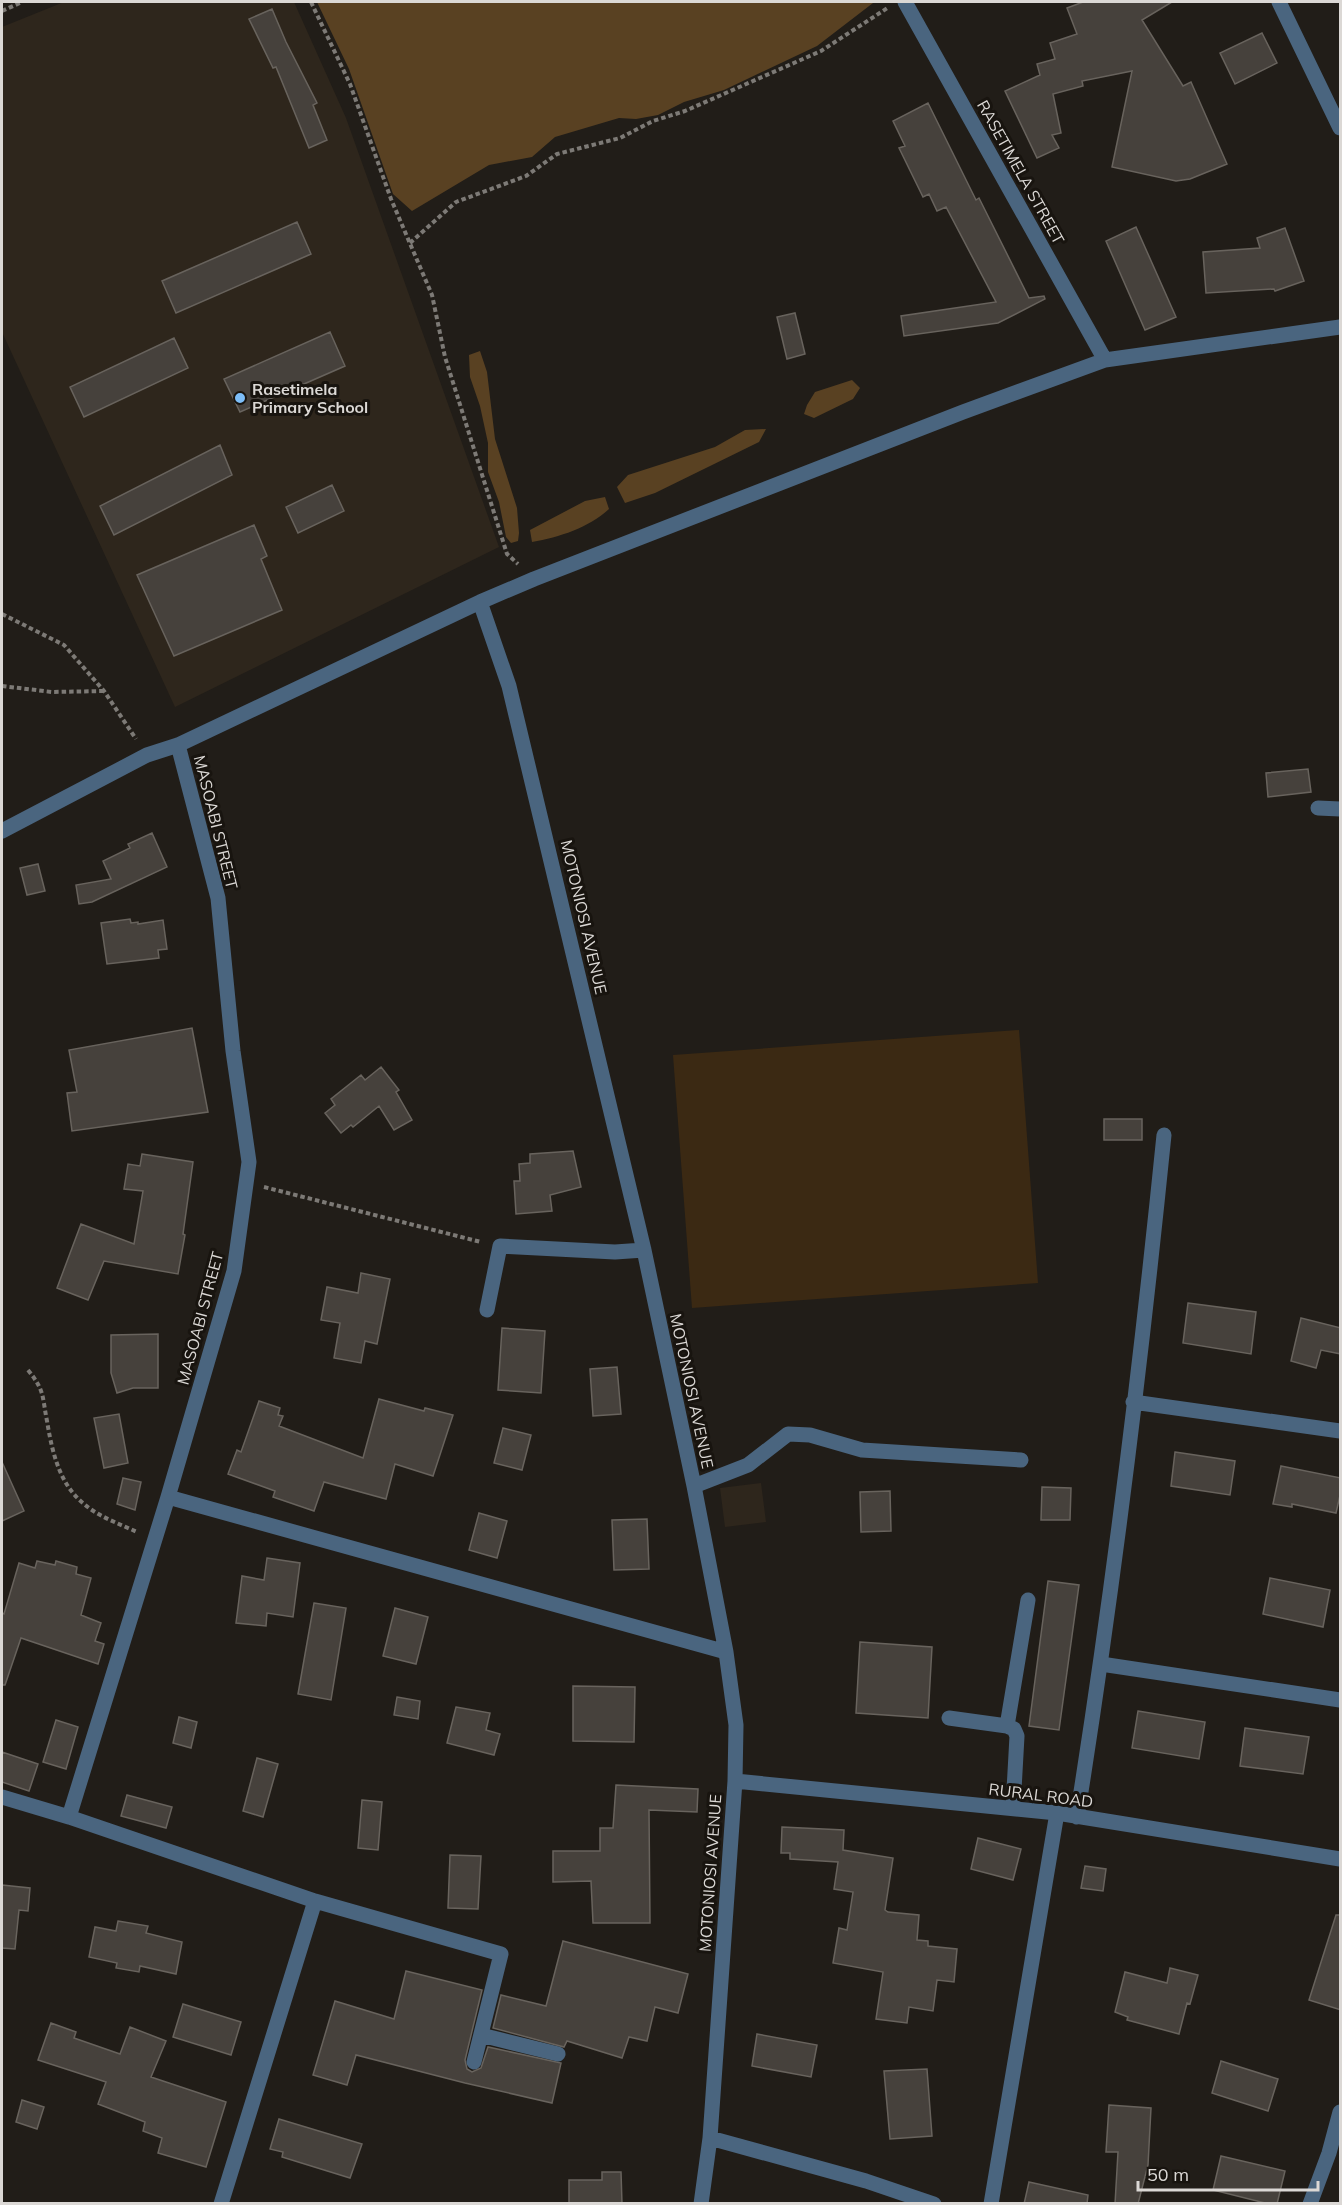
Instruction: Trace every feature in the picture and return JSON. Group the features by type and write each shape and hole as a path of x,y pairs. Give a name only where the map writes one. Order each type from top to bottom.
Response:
{"street":[{"path":"1279,2 1341,128"},
{"name":"RASETIMELA STREET","path":"898,4 1105,360"},
{"path":"2,831 147,754 178,745 480,602 963,412 1105,360 1341,327"},
{"name":"MOTONIOSI AVENUE","path":"480,602 509,686 644,1250 726,1652 736,1725 735,1780 710,2138 701,2204"},
{"name":"MASOABI STREET","path":"69,1817 168,1497 234,1271 249,1162 233,1052 218,898 178,745"},
{"path":"1318,808 1341,808"},
{"path":"1077,1817 1101,1664 1148,1292 1164,1135"},
{"path":"487,1310 500,1246 615,1252 644,1250"},
{"path":"1133,1402 1341,1431"},
{"path":"693,1486 748,1465 788,1434 810,1436 862,1450 1021,1460"},
{"path":"168,1497 726,1652"},
{"path":"1007,1726 1028,1600"},
{"path":"1101,1664 1341,1700"},
{"path":"949,1719 1007,1726 1014,1729 1017,1736 1013,1808"},
{"name":"RURAL ROAD","path":"735,1780 1057,1813 1341,1859"},
{"path":"2,1797 69,1817 315,1901 501,1954 474,2062"},
{"path":"991,2204 1057,1813"},
{"path":"221,2204 315,1901"},
{"path":"481,2035 558,2054"},
{"path":"1310,2204 1341,2112"},
{"path":"710,2138 866,2181 934,2204"}],"path":[{"path":"2,11 21,2"},
{"path":"311,2 350,84 391,199 432,295 445,357 507,554 534,579"},
{"path":"410,243 456,202 526,176 558,154 620,138 653,121 685,111 821,51 898,4"},
{"path":"2,614 64,645 104,691 147,754"},
{"path":"2,686 52,692 104,691"},
{"path":"246,1182 500,1246"},
{"path":"28,1370 39,1384 44,1396 46,1418 57,1466 71,1491 84,1505 154,1541"}],"shaded area":[{"name":"Rasetimela Primary School","path":"64,2 294,2 346,118 499,547 175,707 2,332 2,27"},
{"path":"317,2 873,3 817,46 724,90 684,102 658,115 636,119 619,118 555,137 532,157 489,165 412,211 393,194 349,69"},
{"path":"480,351 487,372 495,439 517,508 518,541 511,543 506,537 499,502 488,472 488,443 480,406 470,377 469,355"},
{"path":"852,380 860,388 853,399 814,418 804,414 815,392"},
{"path":"766,429 759,442 655,493 625,503 617,487 628,475 715,447 745,430"},
{"path":"605,497 609,509 601,516 563,534 532,542 530,530 585,501"},
{"path":"1019,1030 1038,1283 692,1308 673,1055"},
{"path":"761,1483 766,1522 725,1527 720,1488"}],"building":[{"path":"1083,2 1172,2 1142,20 1183,86 1191,82 1227,164 1190,179 1176,181 1112,167 1132,71 1082,81 1083,86 1053,94 1061,133 1052,135 1059,148 1037,158 1005,91 1040,75 1037,64 1055,59 1050,43 1077,34 1067,8"},
{"path":"272,9 317,103 313,105 327,140 309,148 276,67 273,68 249,19"},
{"path":"1262,33 1277,63 1235,84 1220,53"},
{"path":"928,103 976,200 979,198 1029,298 1044,296 1045,299 998,323 904,336 901,316 996,302 946,207 937,211 929,194 923,197 899,148 905,146 893,121"},
{"path":"297,222 311,254 176,313 162,281"},
{"path":"1136,227 1176,317 1145,330 1106,241"},
{"path":"1285,228 1304,281 1275,291 1274,289 1206,293 1203,252 1260,248 1257,238"},
{"path":"795,313 805,354 787,359 777,317"},
{"path":"330,332 345,366 240,412 224,379"},
{"path":"174,338 188,368 84,417 70,387"},
{"path":"220,445 232,475 114,535 100,506"},
{"path":"332,485 344,511 298,533 286,507"},
{"path":"254,525 267,556 261,559 282,610 174,656 137,575"},
{"path":"1308,769 1311,792 1268,797 1266,773"},
{"path":"152,833 167,867 92,902 79,904 76,885 111,879 103,861 130,848 128,844"},
{"path":"38,864 45,891 27,895 20,868"},
{"path":"130,919 131,923 138,922 138,924 163,920 167,949 158,950 159,958 107,964 101,923"},
{"path":"192,1028 208,1112 72,1131 67,1093 77,1092 69,1050"},
{"path":"381,1067 399,1090 396,1092 412,1120 394,1130 379,1106 353,1127 351,1125 341,1133 325,1113 335,1105 331,1099 361,1075 365,1080"},
{"path":"1104,1119 1142,1119 1142,1140 1104,1140"},
{"path":"573,1151 581,1187 550,1195 552,1211 516,1214 514,1181 520,1181 519,1164 530,1163 530,1154"},
{"path":"142,1154 193,1162 178,1274 104,1261 88,1300 57,1288 81,1224 134,1244 143,1191 124,1189 128,1164 140,1166"},
{"path":"361,1273 390,1279 377,1344 365,1341 361,1363 334,1358 340,1323 321,1320 327,1287 358,1293"},
{"path":"1188,1303 1256,1312 1251,1354 1183,1343"},
{"path":"1301,1318 1341,1328 1341,1354 1321,1350 1316,1368 1291,1361"},
{"path":"502,1328 545,1331 541,1393 498,1390"},
{"path":"158,1334 158,1388 133,1388 117,1393 111,1373 111,1335"},
{"path":"617,1367 621,1414 593,1416 590,1369"},
{"path":"379,1399 424,1411 425,1408 453,1415 433,1476 395,1464 386,1499 324,1482 314,1511 273,1497 275,1491 228,1474 237,1450 241,1452 259,1401 280,1408 278,1415 283,1416 279,1426 363,1458"},
{"path":"119,1414 128,1463 104,1468 94,1418"},
{"path":"503,1428 531,1435 522,1470 494,1463"},
{"path":"1175,1452 1235,1461 1230,1495 1171,1486"},
{"path":"2,1462 24,1511 2,1521"},
{"path":"1281,1466 1341,1478 1341,1491 1336,1513 1292,1504 1292,1507 1273,1504"},
{"path":"123,1478 141,1482 135,1510 117,1504"},
{"path":"1042,1487 1071,1488 1070,1520 1041,1520"},
{"path":"890,1491 891,1531 861,1532 860,1492"},
{"path":"479,1513 507,1521 497,1558 469,1550"},
{"path":"647,1519 649,1569 614,1570 612,1520"},
{"path":"267,1558 300,1563 293,1617 267,1613 266,1626 236,1623 242,1576 264,1580"},
{"path":"37,1561 55,1565 56,1561 77,1567 76,1574 91,1578 81,1615 101,1623 95,1641 104,1644 98,1664 21,1638 5,1685 2,1685 2,1613 4,1614 19,1563 35,1568"},
{"path":"1270,1578 1330,1590 1323,1627 1263,1614"},
{"path":"1048,1581 1079,1585 1059,1730 1029,1726"},
{"path":"314,1603 346,1608 331,1700 298,1694"},
{"path":"395,1608 428,1617 416,1664 383,1656"},
{"path":"860,1642 932,1647 928,1718 856,1713"},
{"path":"573,1686 635,1687 634,1742 573,1741"},
{"path":"397,1697 420,1701 418,1719 394,1715"},
{"path":"456,1707 490,1713 486,1730 500,1734 494,1755 447,1743"},
{"path":"1138,1711 1205,1722 1199,1759 1132,1748"},
{"path":"179,1717 197,1722 191,1748 173,1743"},
{"path":"56,1720 78,1727 66,1769 43,1762"},
{"path":"1245,1728 1309,1737 1303,1774 1240,1766"},
{"path":"2,1752 38,1764 29,1791 2,1782"},
{"path":"257,1758 278,1764 263,1817 243,1811"},
{"path":"616,1785 698,1789 697,1812 649,1810 650,1923 593,1923 591,1881 553,1882 553,1851 600,1851 600,1828 613,1828"},
{"path":"127,1795 172,1807 166,1828 121,1816"},
{"path":"362,1800 382,1802 378,1850 358,1848"},
{"path":"782,1827 844,1830 843,1850 893,1858 885,1910 919,1915 917,1940 928,1941 928,1946 957,1949 954,1982 937,1980 933,2011 909,2007 907,2023 876,2019 883,1972 833,1963 839,1928 847,1930 853,1892 834,1889 838,1862 790,1859 790,1853 781,1853"},
{"path":"978,1838 1021,1849 1013,1880 971,1869"},
{"path":"450,1855 481,1856 478,1909 448,1908"},
{"path":"1085,1866 1106,1869 1103,1891 1081,1888"},
{"path":"2,1885 30,1888 28,1911 19,1910 15,1949 2,1948"},
{"path":"1336,1915 1341,1915 1341,2010 1309,2000"},
{"path":"118,1921 148,1926 146,1933 182,1942 176,1974 140,1966 139,1972 116,1968 117,1963 89,1957 95,1927 116,1931"},
{"path":"563,1941 688,1974 678,2013 655,2007 647,2041 629,2037 622,2058 567,2041 564,2047 493,2028 501,1995 546,2006"},
{"path":"1170,1968 1198,1975 1190,2004 1187,2003 1179,2034 1127,2020 1128,2017 1115,2012 1125,1972 1167,1983"},
{"path":"406,1971 482,1990 465,2060 467,2069 472,2072 481,2068 488,2047 561,2063 552,2103 356,2055 347,2085 313,2075 335,2001 394,2019"},
{"path":"183,2004 241,2022 231,2055 173,2037"},
{"path":"51,2023 76,2032 74,2038 120,2054 130,2027 166,2041 151,2077 226,2102 206,2167 158,2153 162,2138 143,2131 145,2122 98,2104 106,2082 38,2060"},
{"path":"757,2034 817,2045 811,2077 752,2066"},
{"path":"1221,2061 1278,2079 1268,2111 1212,2093"},
{"path":"927,2069 932,2136 890,2139 884,2071"},
{"path":"22,2100 44,2107 37,2129 16,2122"},
{"path":"1109,2105 1151,2108 1148,2165 1138,2204 1115,2204 1118,2152 1106,2152"},
{"path":"279,2119 362,2144 350,2178 282,2157 283,2152 270,2149"},
{"path":"1221,2156 1285,2171 1277,2204 1213,2190"},
{"path":"602,2172 621,2172 622,2204 569,2203 569,2180 602,2180"},
{"path":"1029,2182 1088,2195 1087,2204 1024,2204"}],"place":[{"name":"Rasetimela Primary School","path":"240,398"}]}
